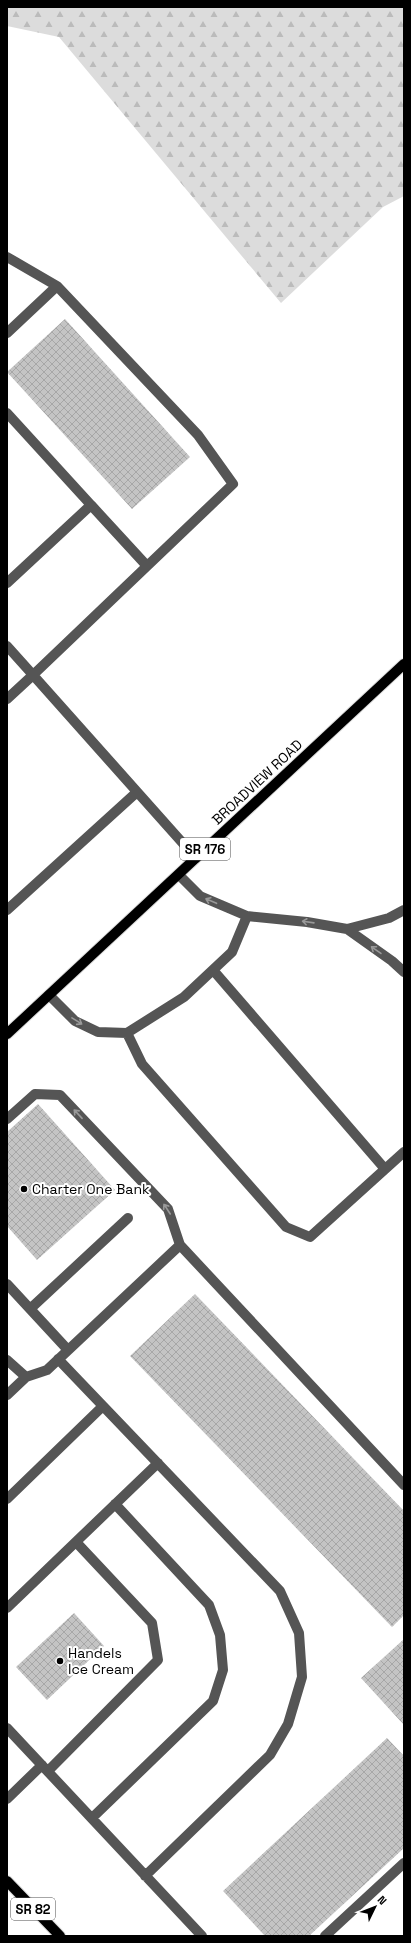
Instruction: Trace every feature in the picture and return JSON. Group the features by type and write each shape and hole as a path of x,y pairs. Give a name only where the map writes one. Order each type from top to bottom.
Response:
{"main road":[{"name":"BROADVIEW ROAD","path":"7,1034 404,664"},
{"name":"SR 82","path":"7,1881 60,1936"}],"lane":[{"path":"7,257 57,286 198,435 233,484 7,699"},
{"path":"7,333 57,286"},
{"path":"7,413 147,566"},
{"path":"7,583 91,505"},
{"path":"7,646 196,858"},
{"path":"7,910 137,792"},
{"path":"179,874 200,896 247,916 308,922 347,929 390,918 404,910"},
{"path":"49,995 74,1021 80,1024 98,1032 127,1033 184,997 232,952 247,916"},
{"path":"347,929 392,961 404,972"},
{"path":"213,970 385,1169"},
{"path":"127,1033 142,1064 286,1227 310,1237 404,1152"},
{"path":"7,1119 35,1094 60,1095 168,1210 180,1245 404,1485"},
{"path":"30,1309 128,1218"},
{"path":"7,1395 26,1377 47,1370 180,1245"},
{"path":"7,1284 68,1350"},
{"path":"58,1359 280,1591 299,1633 302,1677 288,1724 270,1755 146,1876"},
{"path":"7,1360 26,1377"},
{"path":"7,1499 104,1406"},
{"path":"7,1608 158,1463"},
{"path":"92,1818 214,1701 223,1670 220,1635 209,1605 115,1504"},
{"path":"7,1799 45,1768 158,1660 152,1623 76,1542"},
{"path":"7,1728 202,1936"},
{"path":"325,1936 404,1863"}],"green space":[{"path":"7,7 404,7 404,196 383,207 281,303 59,37 7,26"}],"building":[{"path":"65,319 190,457 132,509 7,372"},
{"path":"38,1104 115,1190 37,1260 7,1226 7,1132"},
{"path":"195,1294 404,1511 404,1615 392,1627 130,1356"},
{"path":"74,1613 104,1646 47,1700 16,1667"},
{"path":"404,1639 404,1725 361,1678"},
{"path":"387,1738 404,1756 404,1848 309,1936 265,1936 223,1891"}],"place":[{"name":"Charter One Bank","path":"24,1189"},
{"name":"Handels Ice Cream","path":"60,1661"}]}
